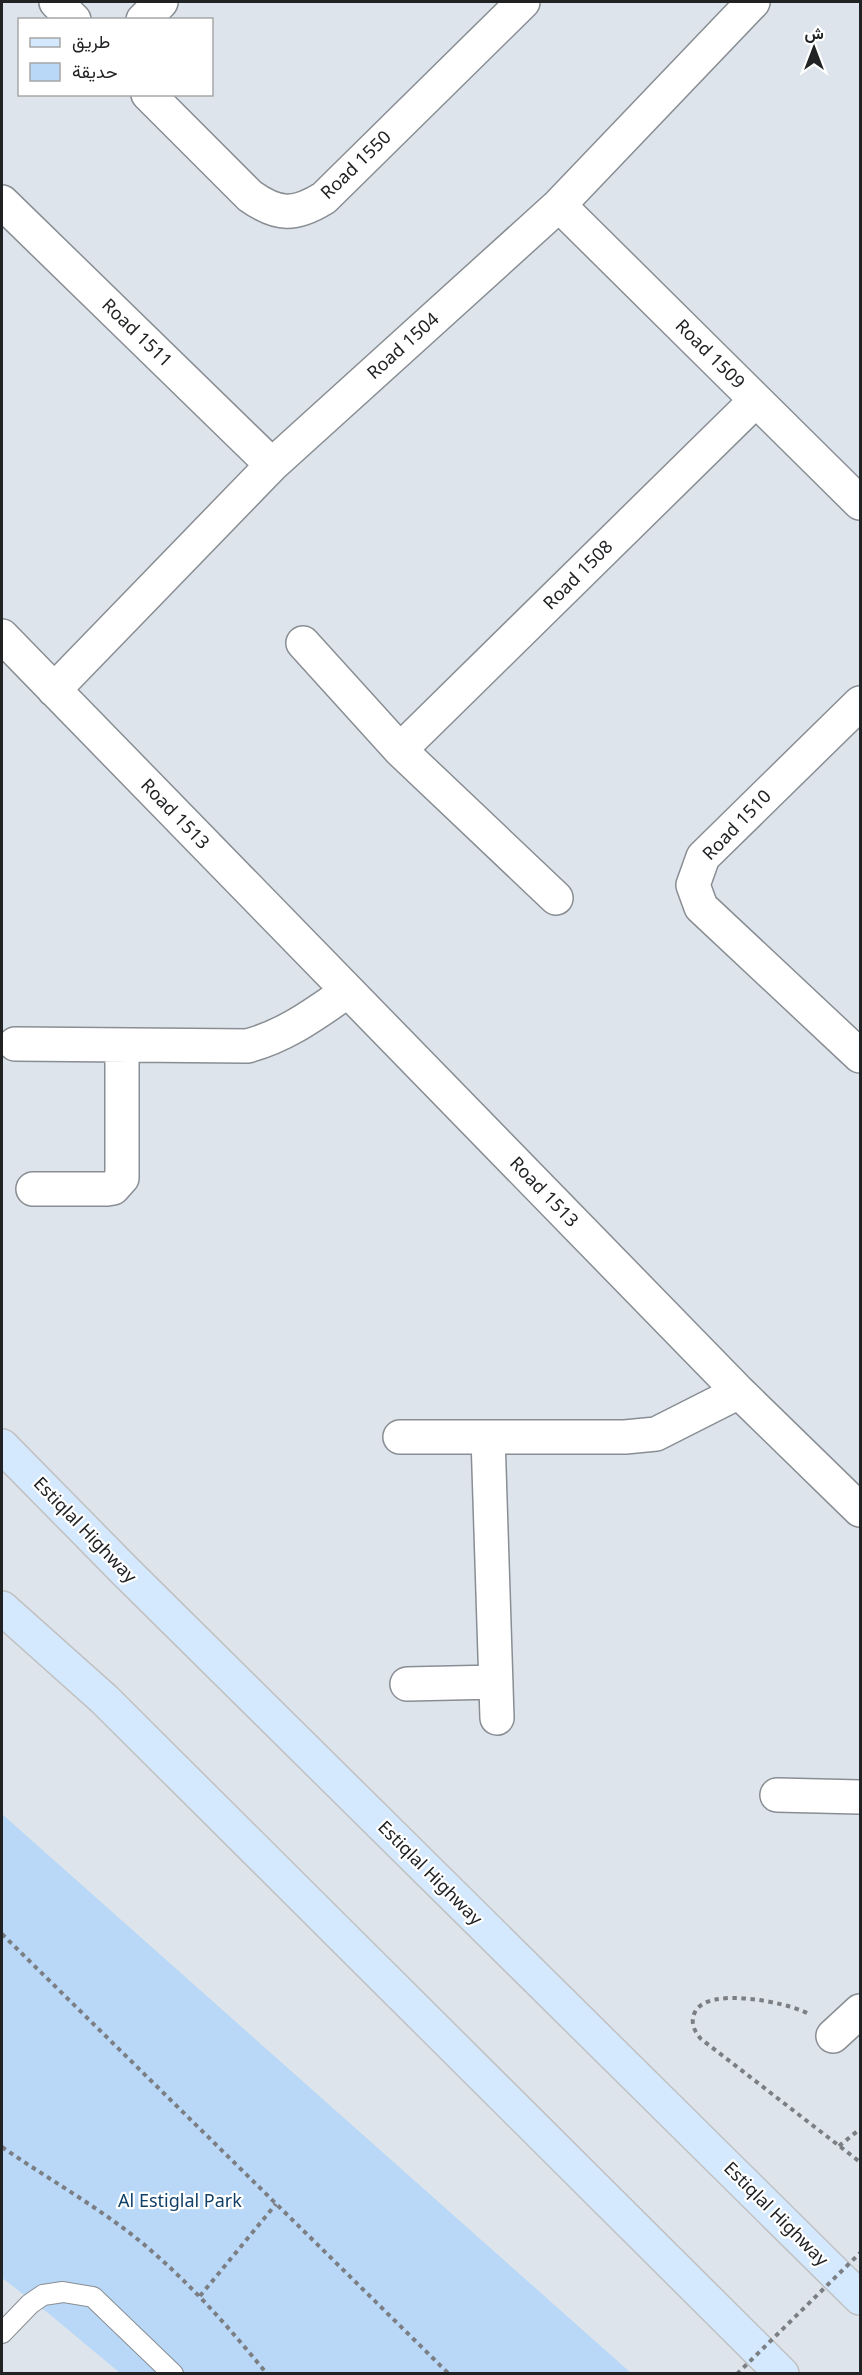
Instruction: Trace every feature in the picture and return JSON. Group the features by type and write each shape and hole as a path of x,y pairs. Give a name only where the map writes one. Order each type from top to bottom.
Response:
{"main road":[{"name":"Estiqlal Highway","path":"2,1446 142,1588 861,2298"},
{"path":"2,1456 33,1476"},
{"path":"2,1608 104,1699 782,2373"}],"street":[{"path":"56,2 72,18"},
{"path":"144,18 161,2"},
{"name":"Road 1550","path":"150,96 250,196 267,208 287,212 307,209 324,198 523,2"},
{"name":"Road 1504","path":"54,690 272,465 559,205 753,2"},
{"name":"Road 1511","path":"2,202 272,465"},
{"name":"Road 1509","path":"559,205 861,503"},
{"name":"Road 1508","path":"400,750 756,400"},
{"name":"Road 1513","path":"2,636 739,1392 861,1510"},
{"path":"303,643 400,750 556,898"},
{"name":"Road 1510","path":"861,703 703,857 693,885 701,907 861,1056"},
{"path":"15,1044 247,1046 289,1031 348,991"},
{"path":"33,1189 106,1189 113,1188 122,1178 122,1045"},
{"path":"400,1437 625,1437 656,1434 739,1392"},
{"path":"488,1437 497,1718"},
{"path":"407,1684 496,1683"},
{"path":"777,1795 861,1797"},
{"path":"833,2036 861,2011"}],"lane":[{"path":"2,2333 30,2304 43,2295 63,2292 93,2296 173,2373"}],"path":[{"path":"2,1934 448,2373"},
{"path":"833,2036 825,2025 800,2009 734,1997 705,2001 693,2016 694,2028 701,2038 861,2162"},
{"path":"839,2146 861,2128"},
{"path":"2,2146 106,2215 142,2243 226,2323 267,2373"},
{"path":"200,2296 276,2204"},
{"path":"737,2373 861,2253"}],"green space":[{"name":"Al Estiglal Park","path":"2,1814 631,2373 120,2373 2,2278"}]}
